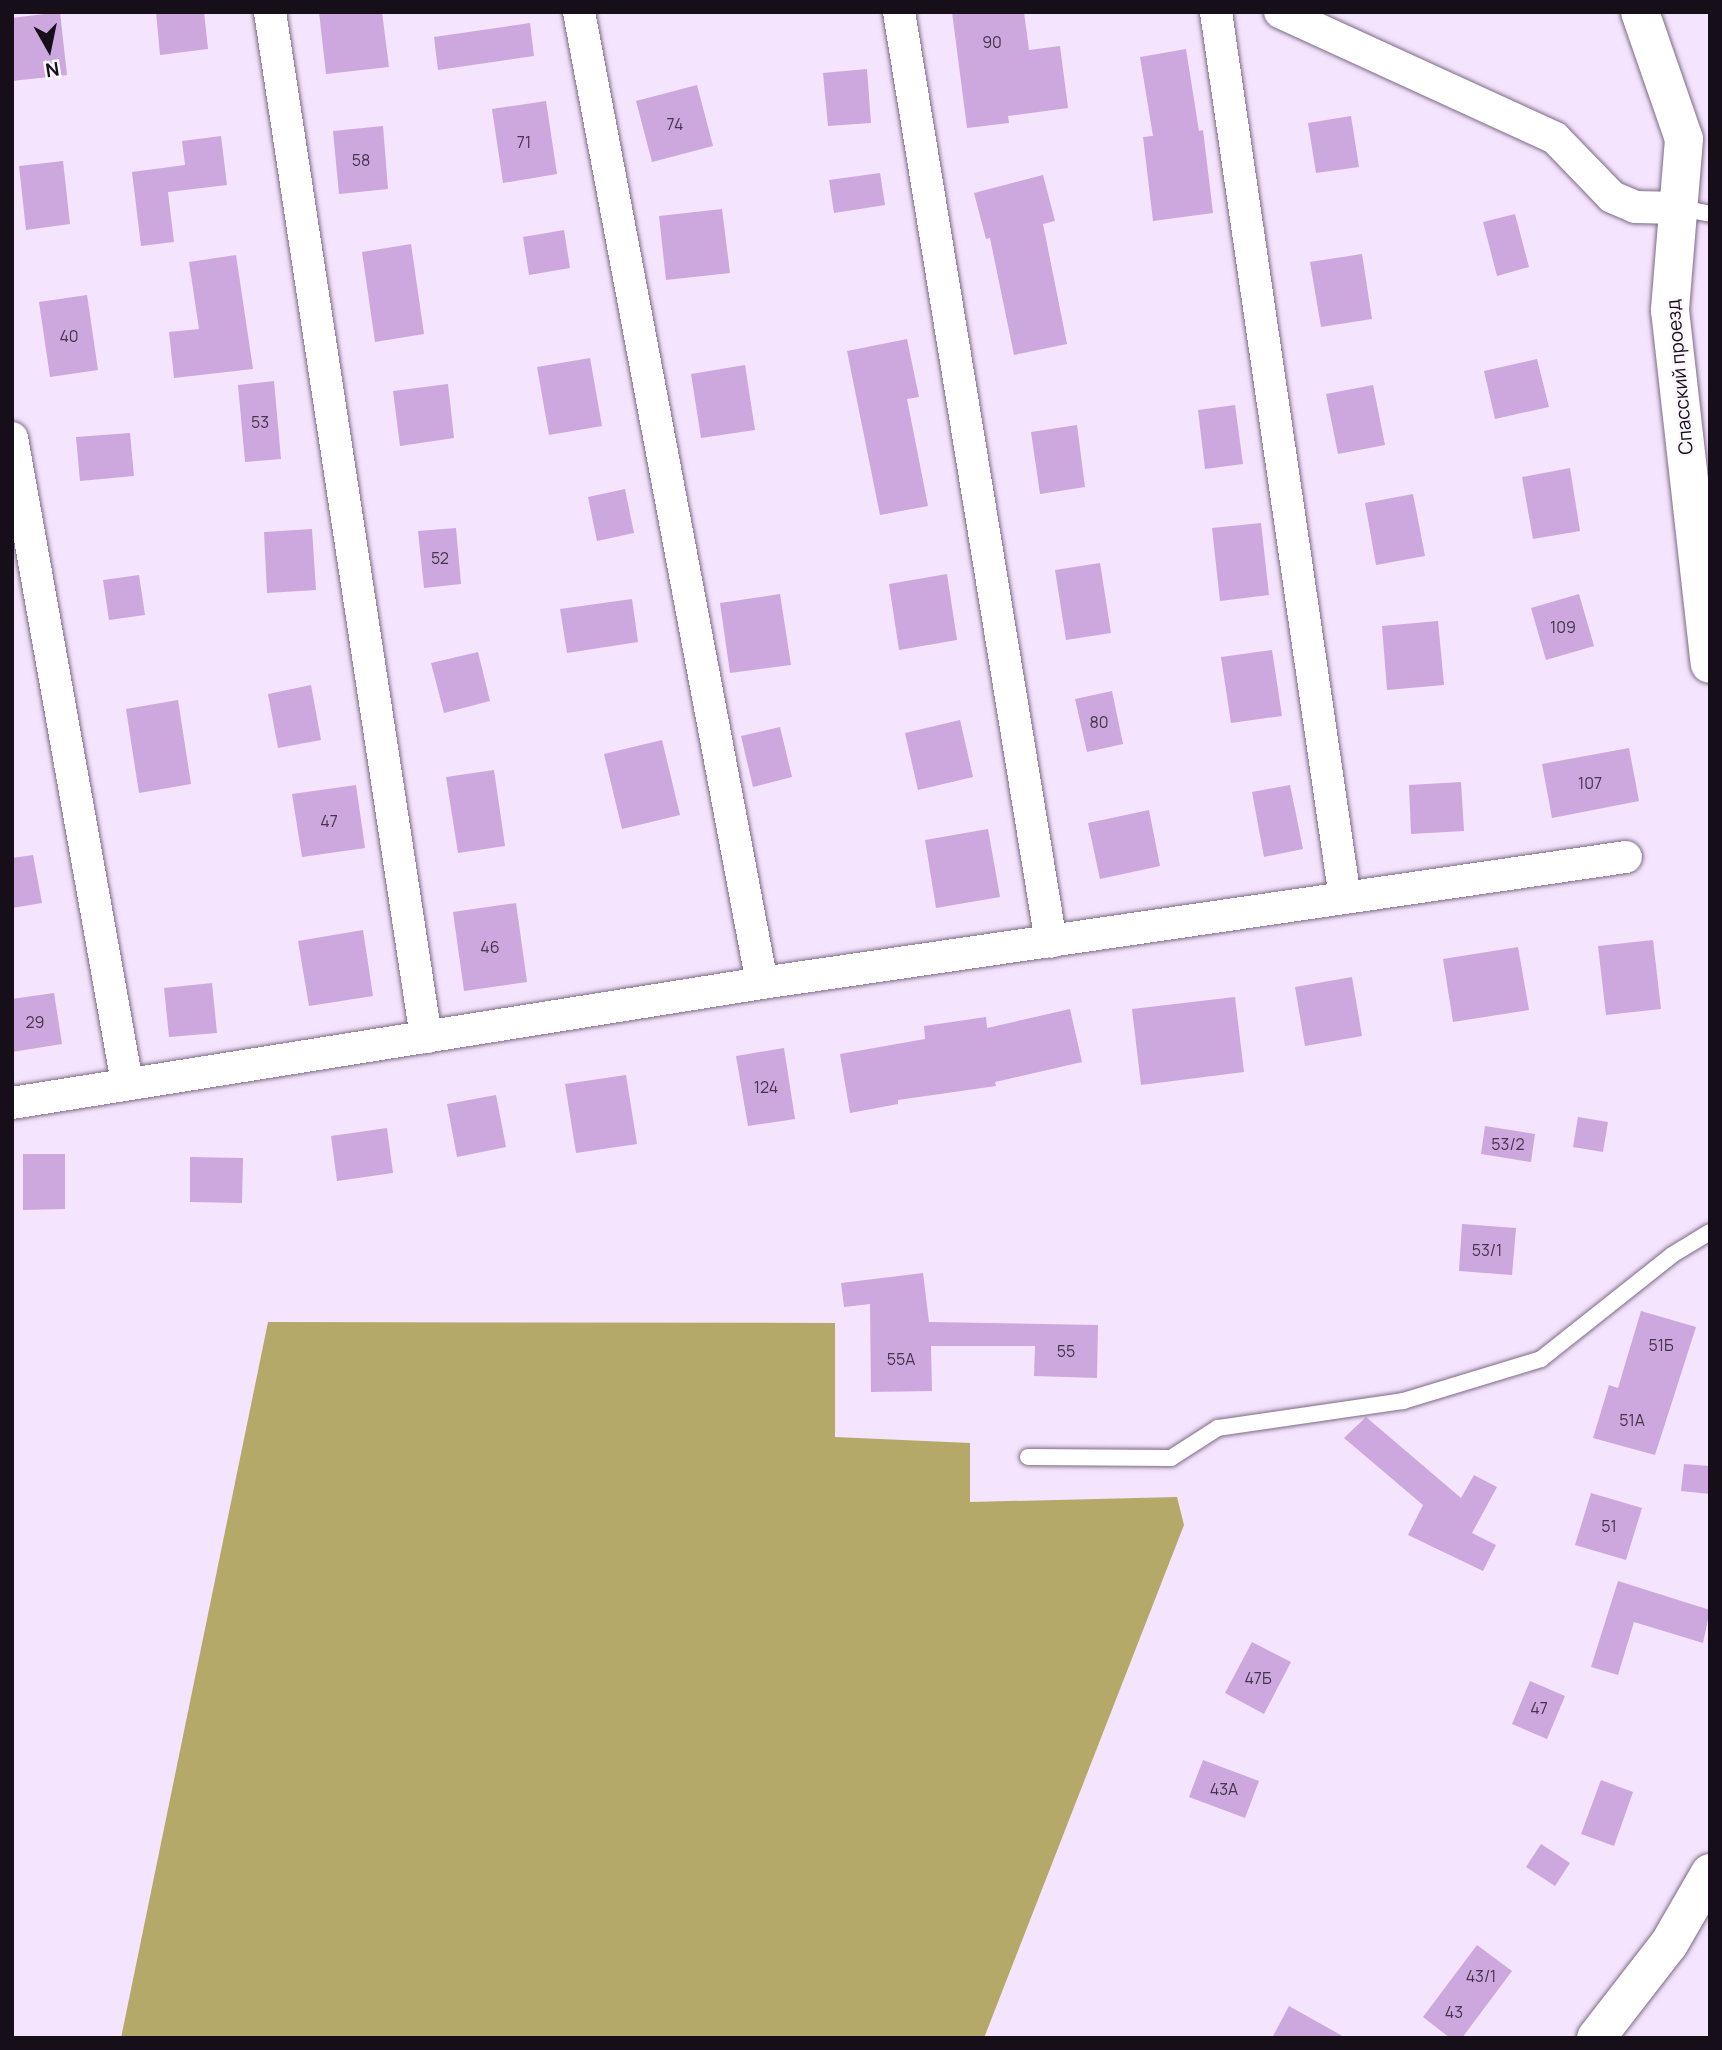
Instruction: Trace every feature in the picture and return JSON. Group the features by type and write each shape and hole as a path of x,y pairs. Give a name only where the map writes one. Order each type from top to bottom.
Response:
{"street":[{"path":"270,12 426,1037"},
{"path":"579,12 762,983"},
{"path":"899,12 1051,942"},
{"path":"1216,12 1345,898"},
{"path":"1280,12 1555,138 1612,197 1635,207 1695,211"},
{"name":"Спасский проезд","path":"1640,12 1684,139 1695,211 1671,310 1710,664"},
{"path":"12,438 127,1083"},
{"path":"12,1103 762,983 1626,857"},
{"path":"1596,2038 1669,1944 1710,1873"}],"lane":[{"path":"1028,1457 1171,1458 1218,1428 1403,1401 1541,1359 1672,1255 1710,1232"}],"shaded area":[{"path":"268,1322 835,1323 835,1437 970,1443 970,1502 1177,1497 1184,1525 984,2038 121,2038"}],"building":[{"path":"60,12 67,75 12,81 12,18"},
{"path":"156,12 204,12 208,49 160,55"},
{"path":"319,12 382,12 389,67 326,74"},
{"path":"952,12 1024,12 1029,50 1060,46 1068,108 1008,116 1009,123 967,128"},
{"path":"530,23 534,56 438,70 434,37"},
{"path":"1186,49 1199,131 1203,130 1213,213 1153,221 1143,137 1153,136 1140,57"},
{"path":"867,69 871,123 828,126 823,73"},
{"path":"697,85 713,146 652,162 636,101"},
{"path":"546,101 557,174 503,183 492,109"},
{"path":"1351,116 1359,167 1316,173 1308,123"},
{"path":"383,126 388,189 339,194 333,131"},
{"path":"221,136 227,185 168,192 174,242 141,246 132,172 185,165 182,141"},
{"path":"63,161 70,224 26,230 19,166"},
{"path":"880,173 885,205 834,213 829,180"},
{"path":"1043,175 1055,221 1043,224 1067,344 1014,355 990,238 986,239 974,193"},
{"path":"722,209 730,273 666,280 659,216"},
{"path":"1515,214 1529,267 1497,276 1483,222"},
{"path":"564,230 570,268 529,275 523,237"},
{"path":"411,244 424,334 375,342 362,252"},
{"path":"1362,254 1372,319 1321,327 1310,262"},
{"path":"236,255 253,369 174,378 169,332 199,329 189,262"},
{"path":"87,295 98,370 50,377 39,302"},
{"path":"907,339 919,397 907,399 928,506 880,515 847,351"},
{"path":"590,358 602,426 549,435 537,367"},
{"path":"1537,359 1549,407 1495,419 1484,371"},
{"path":"745,365 755,430 701,438 691,374"},
{"path":"274,381 281,459 245,462 238,385"},
{"path":"448,384 454,438 400,446 393,391"},
{"path":"1373,385 1385,445 1338,454 1326,394"},
{"path":"1235,405 1243,464 1205,469 1198,410"},
{"path":"1077,425 1085,487 1040,494 1031,432"},
{"path":"130,433 134,476 80,481 76,437"},
{"path":"1570,468 1580,531 1533,539 1522,477"},
{"path":"625,489 634,533 597,541 588,497"},
{"path":"1413,494 1425,556 1376,565 1365,503"},
{"path":"1261,523 1269,595 1220,601 1212,528"},
{"path":"456,528 461,584 424,588 418,531"},
{"path":"312,529 316,590 267,593 264,532"},
{"path":"1100,563 1111,633 1066,640 1055,570"},
{"path":"947,574 957,640 899,650 889,584"},
{"path":"139,575 145,615 109,620 103,580"},
{"path":"780,594 791,665 730,673 720,603"},
{"path":"1579,594 1594,646 1546,660 1531,608"},
{"path":"632,599 638,642 567,653 560,609"},
{"path":"1438,621 1444,685 1387,690 1382,626"},
{"path":"1272,650 1282,716 1231,723 1221,657"},
{"path":"478,652 490,701 444,713 431,663"},
{"path":"311,685 321,740 278,748 268,694"},
{"path":"1112,691 1123,744 1087,752 1075,699"},
{"path":"178,700 191,784 139,793 126,709"},
{"path":"960,720 973,777 918,790 905,733"},
{"path":"780,727 792,777 753,787 741,736"},
{"path":"662,740 680,815 622,829 604,754"},
{"path":"1629,748 1639,801 1552,818 1542,764"},
{"path":"494,770 505,846 458,853 446,777"},
{"path":"1461,782 1464,831 1411,834 1409,785"},
{"path":"356,785 365,848 302,857 292,794"},
{"path":"1290,785 1303,849 1264,857 1252,792"},
{"path":"1149,810 1160,866 1100,879 1088,823"},
{"path":"988,829 1000,897 936,908 925,840"},
{"path":"33,855 42,903 12,908 12,858"},
{"path":"516,903 527,982 464,991 453,912"},
{"path":"363,930 373,996 309,1006 298,941"},
{"path":"1653,940 1661,1009 1606,1015 1598,946"},
{"path":"1518,947 1529,1010 1453,1022 1443,959"},
{"path":"1352,977 1362,1036 1305,1046 1295,987"},
{"path":"212,983 217,1033 169,1037 164,988"},
{"path":"54,993 62,1044 12,1052 12,999"},
{"path":"1235,997 1244,1072 1141,1085 1132,1009"},
{"path":"1070,1009 1082,1062 995,1082 996,1086 898,1100 898,1104 850,1113 840,1054 925,1039 924,1026 986,1017 987,1028"},
{"path":"784,1048 795,1119 748,1126 736,1056"},
{"path":"626,1075 637,1144 576,1153 565,1084"},
{"path":"496,1095 506,1147 457,1157 447,1104"},
{"path":"1578,1117 1608,1122 1603,1152 1573,1147"},
{"path":"1485,1126 1535,1134 1531,1162 1481,1154"},
{"path":"387,1128 393,1173 337,1181 331,1136"},
{"path":"23,1154 65,1154 65,1209 23,1210"},
{"path":"190,1157 243,1158 242,1203 190,1202"},
{"path":"1462,1224 1516,1228 1512,1275 1459,1271"},
{"path":"923,1273 929,1322 1098,1325 1097,1378 1034,1376 1035,1346 931,1346 932,1391 871,1392 870,1304 844,1307 841,1283"},
{"path":"1641,1311 1696,1327 1655,1455 1593,1438 1609,1385 1618,1388"},
{"path":"1366,1417 1461,1498 1474,1475 1497,1487 1472,1533 1496,1545 1483,1571 1408,1535 1423,1505 1344,1438"},
{"path":"1684,1464 1710,1466 1710,1494 1681,1491"},
{"path":"1591,1493 1642,1508 1626,1560 1575,1545"},
{"path":"1618,1581 1710,1610 1703,1643 1634,1622 1618,1675 1591,1667"},
{"path":"1252,1642 1291,1662 1264,1714 1225,1693"},
{"path":"1530,1681 1565,1696 1547,1739 1512,1724"},
{"path":"1203,1760 1259,1781 1245,1818 1189,1797"},
{"path":"1601,1780 1633,1792 1614,1846 1581,1834"},
{"path":"1541,1844 1570,1863 1555,1886 1526,1867"},
{"path":"1477,1945 1512,1971 1462,2038 1450,2038 1423,2017"},
{"path":"1289,2006 1346,2038 1272,2038"}]}
